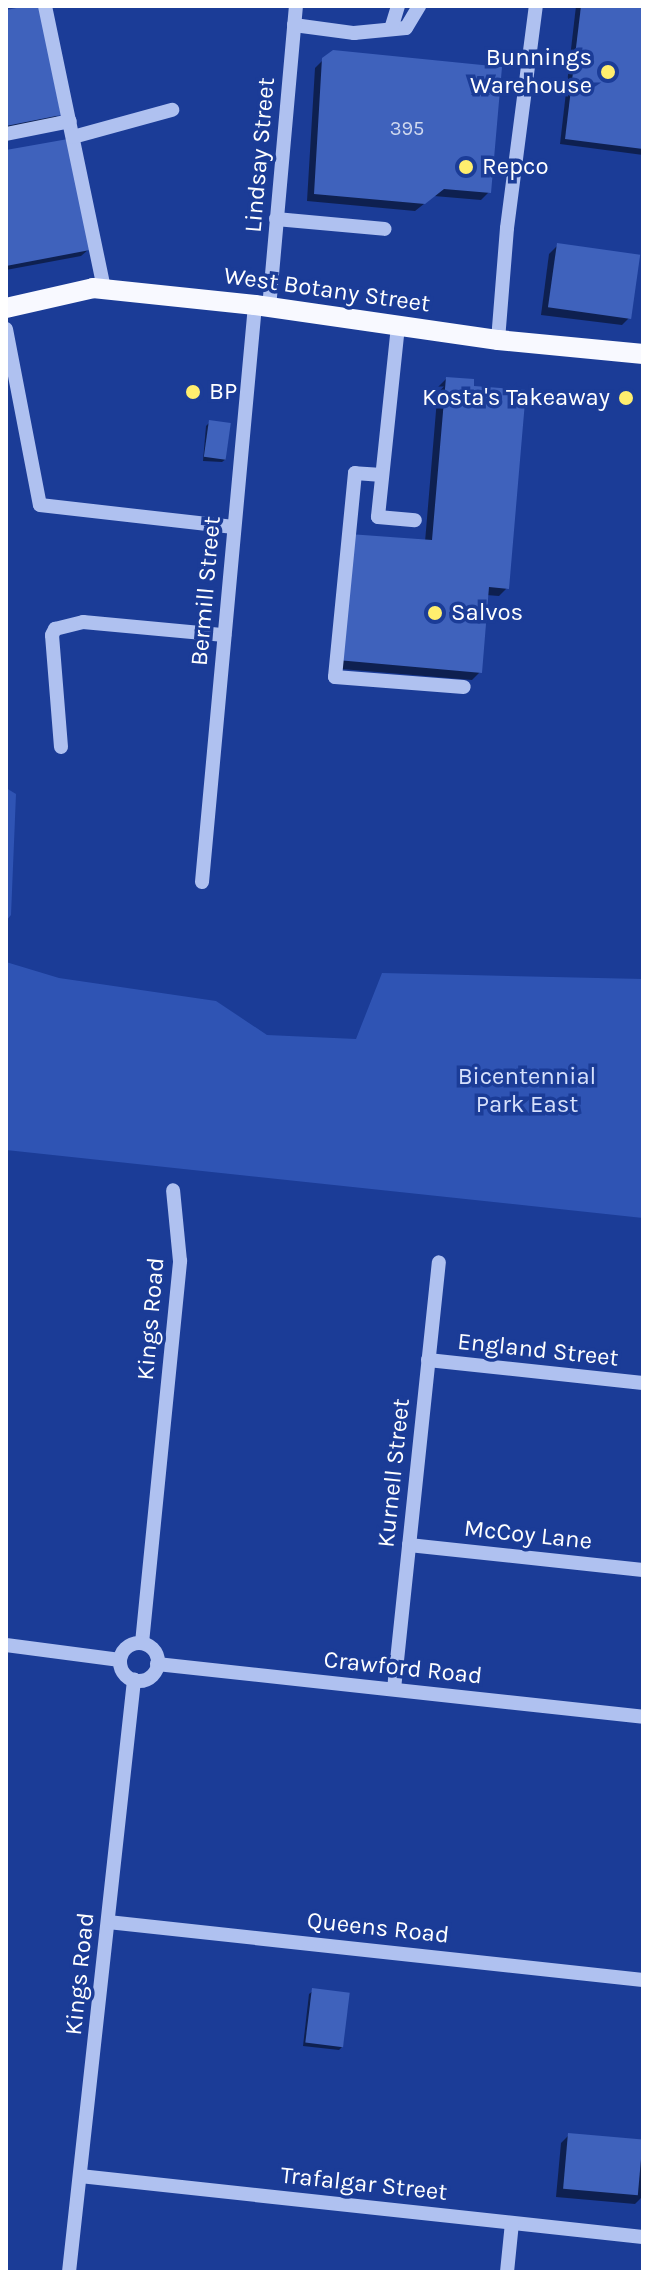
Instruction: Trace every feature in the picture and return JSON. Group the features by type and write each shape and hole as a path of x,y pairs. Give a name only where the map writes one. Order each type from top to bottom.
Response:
{"main road":[{"name":"West Botany Street","path":"6,308 93,288 262,306 498,340 643,354"}],"street":[{"path":"45,6 104,289"},
{"name":"Lindsay Street","path":"262,306 276,219 296,6"},
{"path":"391,29 398,6"},
{"path":"294,25 354,33 406,28 419,6"},
{"path":"498,340 507,228 536,6"},
{"path":"73,137 172,110"},
{"path":"6,134 70,121"},
{"path":"276,219 385,229"},
{"name":"Bermill Street","path":"202,882 234,527 262,306"},
{"path":"398,326 378,517 415,520"},
{"path":"6,329 40,505 234,527"},
{"path":"382,475 355,473 335,677 464,687"},
{"path":"61,747 52,635 55,629 83,622 224,635"},
{"name":"Kings Road","path":"142,1643 180,1261 173,1190"},
{"name":"Kurnell Street","path":"394,1689 439,1262"},
{"name":"England Street","path":"428,1360 643,1383"},
{"name":"McCoy Lane","path":"409,1545 643,1570"},
{"path":"142,1643 154,1651 157,1664 149,1677 134,1680 124,1673 120,1660 127,1647 142,1643"},
{"path":"6,1645 120,1660"},
{"name":"Crawford Road","path":"157,1664 643,1717"},
{"name":"Kings Road","path":"69,2272 134,1680"},
{"name":"Queens Road","path":"108,1922 643,1980"},
{"name":"Trafalgar Street","path":"80,2176 643,2237"},
{"path":"507,2272 512,2223"}],"green space":[{"path":"6,788 16,794 11,915 6,921"},
{"name":"Bicentennial Park East","path":"6,962 59,978 216,1001 267,1035 356,1039 382,973 643,979 643,1218 6,1150"}],"building":[{"path":"39,6 61,115 6,126 6,10"},
{"name":"Bunnings Warehouse","path":"581,6 643,6 643,149 565,139"},
{"path":"333,50 502,67 491,193 444,189 425,204 314,194 322,58"},
{"path":"68,139 90,250 6,266 6,150"},
{"path":"557,243 640,255 631,319 548,307"},
{"path":"446,377 474,379 474,386 526,390 509,589 489,587 482,673 337,660 349,534 432,540"},
{"path":"209,420 231,423 226,460 204,457"},
{"path":"312,1988 350,1993 343,2047 305,2043"},
{"path":"568,2133 643,2140 638,2195 563,2189"}],"place":[{"name":"Bunnings Warehouse","path":"608,72"},
{"name":"Repco","path":"466,167"},
{"name":"BP","path":"193,392"},
{"name":"Kosta's Takeaway","path":"626,398"},
{"name":"Salvos","path":"435,613"}]}
